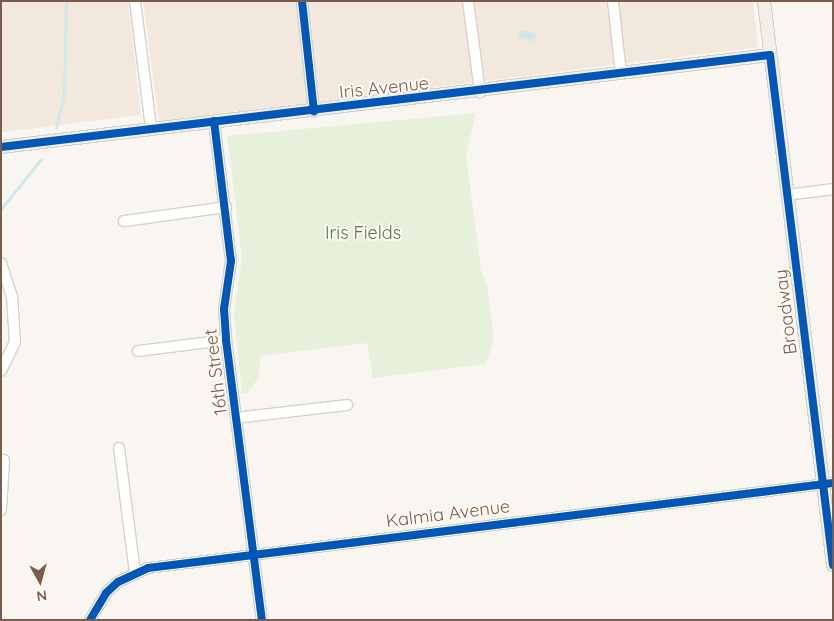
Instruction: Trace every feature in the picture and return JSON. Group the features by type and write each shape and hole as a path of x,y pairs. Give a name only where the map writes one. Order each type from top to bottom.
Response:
{"main road":[{"name":"Broadway","path":"764,1 787,195 828,484 833,565"},
{"name":"Iris Avenue","path":"1,147 151,128 480,92 770,55"}],"street":[{"path":"136,1 151,128"},
{"path":"302,1 314,111"},
{"path":"468,1 480,92"},
{"path":"613,1 621,74"},
{"name":"16th Street","path":"214,121 226,207 231,261 224,309 226,340 262,620"},
{"path":"787,195 833,189"},
{"path":"124,221 226,207"},
{"path":"1,263 12,296 15,335 13,352 1,371"},
{"path":"138,351 226,340"},
{"path":"236,418 347,405"},
{"path":"119,448 135,573"},
{"path":"1,510 4,460"},
{"name":"Kalmia Avenue","path":"90,620 106,593 135,573 148,568 828,484"}],"shaded area":[{"path":"1,1 128,1 141,115 1,132"},
{"path":"143,1 753,1 758,47 159,121"}],"green space":[{"name":"Iris Fields","path":"476,113 466,155 481,270 487,285 494,338 486,364 373,378 367,343 260,356 259,377 247,393 242,393 234,313 242,257 227,136"}],"water":[{"path":"520,30 537,34 535,42 518,38"}],"waterway":[{"path":"56,128 64,94 66,1"},
{"path":"1,209 41,159"}],"cycle path":[{"path":"302,1 314,111"},
{"path":"1,147 770,55 833,565"},
{"path":"214,121 231,261 224,309 226,340 262,620"},
{"path":"90,620 106,593 118,582 148,568 833,483"}]}
